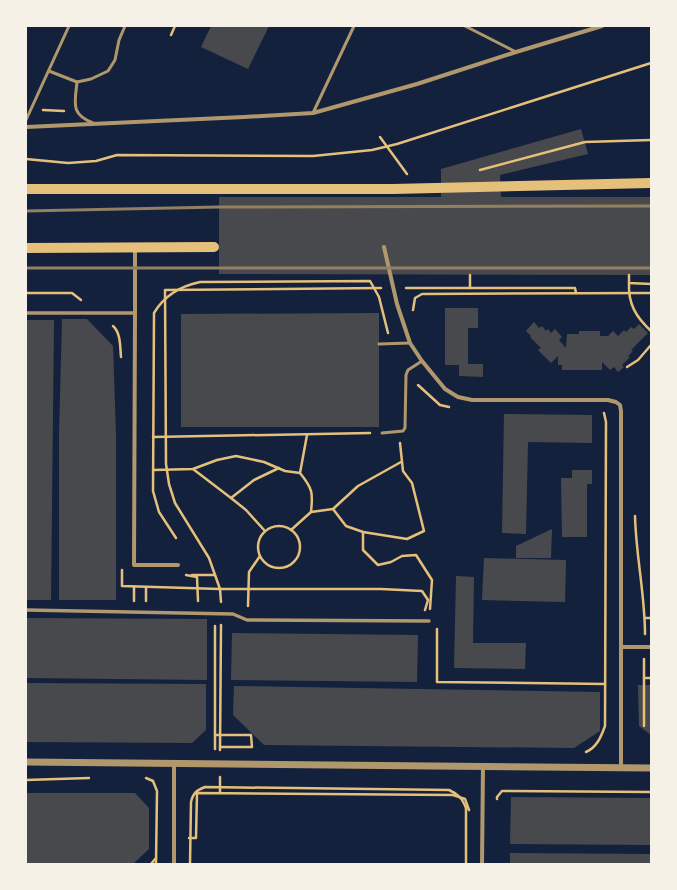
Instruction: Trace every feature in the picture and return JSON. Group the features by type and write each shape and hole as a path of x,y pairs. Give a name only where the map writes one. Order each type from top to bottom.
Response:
{"main road":[{"path":"26,190 393,189 651,183"},
{"path":"26,248 214,247"}],"street":[{"path":"26,127 313,113 417,84 602,26"},
{"path":"134,247 136,313 134,565 178,566"},
{"path":"384,247 397,304 410,343 445,389 458,397 472,400 608,400 616,402 620,405 621,767"},
{"path":"26,313 136,313"},
{"path":"26,610 215,613 233,614 247,620 429,621"},
{"path":"621,647 651,647"},
{"path":"26,762 651,768"},
{"path":"174,763 174,864"},
{"path":"482,864 483,766"}],"lane":[{"path":"26,120 70,26"},
{"path":"49,71 77,82 91,79 108,71 115,60 119,40 125,26"},
{"path":"313,113 354,26"},
{"path":"466,26 516,52"},
{"path":"77,82 75,103 78,111 82,119 95,124"},
{"path":"379,344 410,343"},
{"path":"382,433 399,432 403,431 405,428 406,375 408,370 422,360"}],"path":[{"path":"170,35 175,26"},
{"path":"26,159 68,163 96,161 117,155 313,156 372,150 651,63"},
{"path":"31,109 78,111"},
{"path":"380,137 410,179"},
{"path":"478,171 585,142 651,140"},
{"path":"470,275 470,288"},
{"path":"629,275 630,303 635,314 642,323 651,330"},
{"path":"176,538 159,512 153,491 154,313 158,305 169,295 186,285 200,282 370,281 379,297 391,344"},
{"path":"629,283 651,284"},
{"path":"221,606 220,589 209,558 175,503 169,484 166,464 165,290 387,288"},
{"path":"403,288 575,288 576,293"},
{"path":"26,293 72,293 97,313"},
{"path":"413,312 414,298 422,294 651,293"},
{"path":"627,367 638,360 651,345"},
{"path":"406,375 440,405 451,408"},
{"path":"603,411 606,422 605,726"},
{"path":"333,509 346,526 363,532 407,539 424,531 412,483 403,470 399,432"},
{"path":"153,437 382,433"},
{"path":"300,473 307,435"},
{"path":"153,470 193,469 217,460 236,456 264,462 279,468 300,473 310,485 313,497 311,512"},
{"path":"291,530 311,512 333,509 358,486 401,462"},
{"path":"231,498 254,480 279,468"},
{"path":"193,469 246,510 265,531"},
{"path":"635,510 636,540 644,618 644,726"},
{"path":"278,526 291,530 296,535 300,548 294,560 283,567 270,566 264,562 260,556 258,543 260,536 265,531 271,527 278,526"},
{"path":"363,532 363,550 378,565 391,562 402,556 416,555 432,580 429,621 438,629 438,682 605,684"},
{"path":"247,620 249,572 260,556"},
{"path":"198,613 197,578 186,575 215,575"},
{"path":"146,587 220,589 381,589 422,591 428,600 425,610 418,610"},
{"path":"215,613 215,749"},
{"path":"644,618 651,618"},
{"path":"220,754 221,622"},
{"path":"644,678 651,678"},
{"path":"215,736 251,736 252,748 220,747"},
{"path":"220,770 220,793"},
{"path":"143,777 153,781 157,791 156,864"},
{"path":"26,780 96,778"},
{"path":"190,864 189,838 191,802 193,795 205,786 449,790 457,793 466,808 467,864"},
{"path":"502,791 651,792"},
{"path":"189,838 196,838 197,793 453,795 464,799 469,809 467,864"},
{"path":"151,864 156,857"}],"building":[{"path":"211,26 269,26 248,69 201,47"},
{"path":"581,129 588,154 500,175 501,197 651,197 651,275 219,274 219,197 441,197 441,169"},
{"path":"445,308 478,308 478,328 468,328 468,364 483,364 483,377 459,376 459,365 445,365"},
{"path":"379,313 379,427 181,427 181,314"},
{"path":"62,319 87,319 113,346 116,434 116,600 59,600 59,434"},
{"path":"26,320 54,320 51,600 26,600"},
{"path":"534,322 539,328 542,326 546,331 548,329 551,333 555,329 562,337 559,340 566,348 567,334 579,334 579,331 600,331 600,336 608,336 613,331 618,336 624,330 626,332 631,327 634,329 639,324 648,333 631,350 633,351 628,356 630,357 622,365 624,367 618,372 614,367 610,370 602,362 602,370 562,370 562,365 558,365 558,356 551,363 538,350 541,348 526,331"},
{"path":"504,414 592,415 592,443 528,442 526,534 502,533"},
{"path":"572,470 592,470 592,484 587,484 587,537 562,537 561,478 572,478"},
{"path":"552,529 551,558 516,558 516,546"},
{"path":"484,558 566,560 565,602 482,600"},
{"path":"456,576 474,577 473,643 526,643 525,669 454,668"},
{"path":"26,618 207,619 207,680 26,678"},
{"path":"232,633 418,635 417,682 231,680"},
{"path":"26,683 206,684 206,730 192,743 26,742"},
{"path":"638,685 651,685 651,735 639,726"},
{"path":"234,686 600,692 600,731 574,748 264,745 233,715"},
{"path":"26,793 135,793 149,808 149,849 133,864 26,864"},
{"path":"511,797 651,798 651,845 510,844"},
{"path":"510,853 651,854 651,864 510,864"}],"railway":[{"path":"26,211 219,207 651,206"},
{"path":"26,268 651,268"}]}
